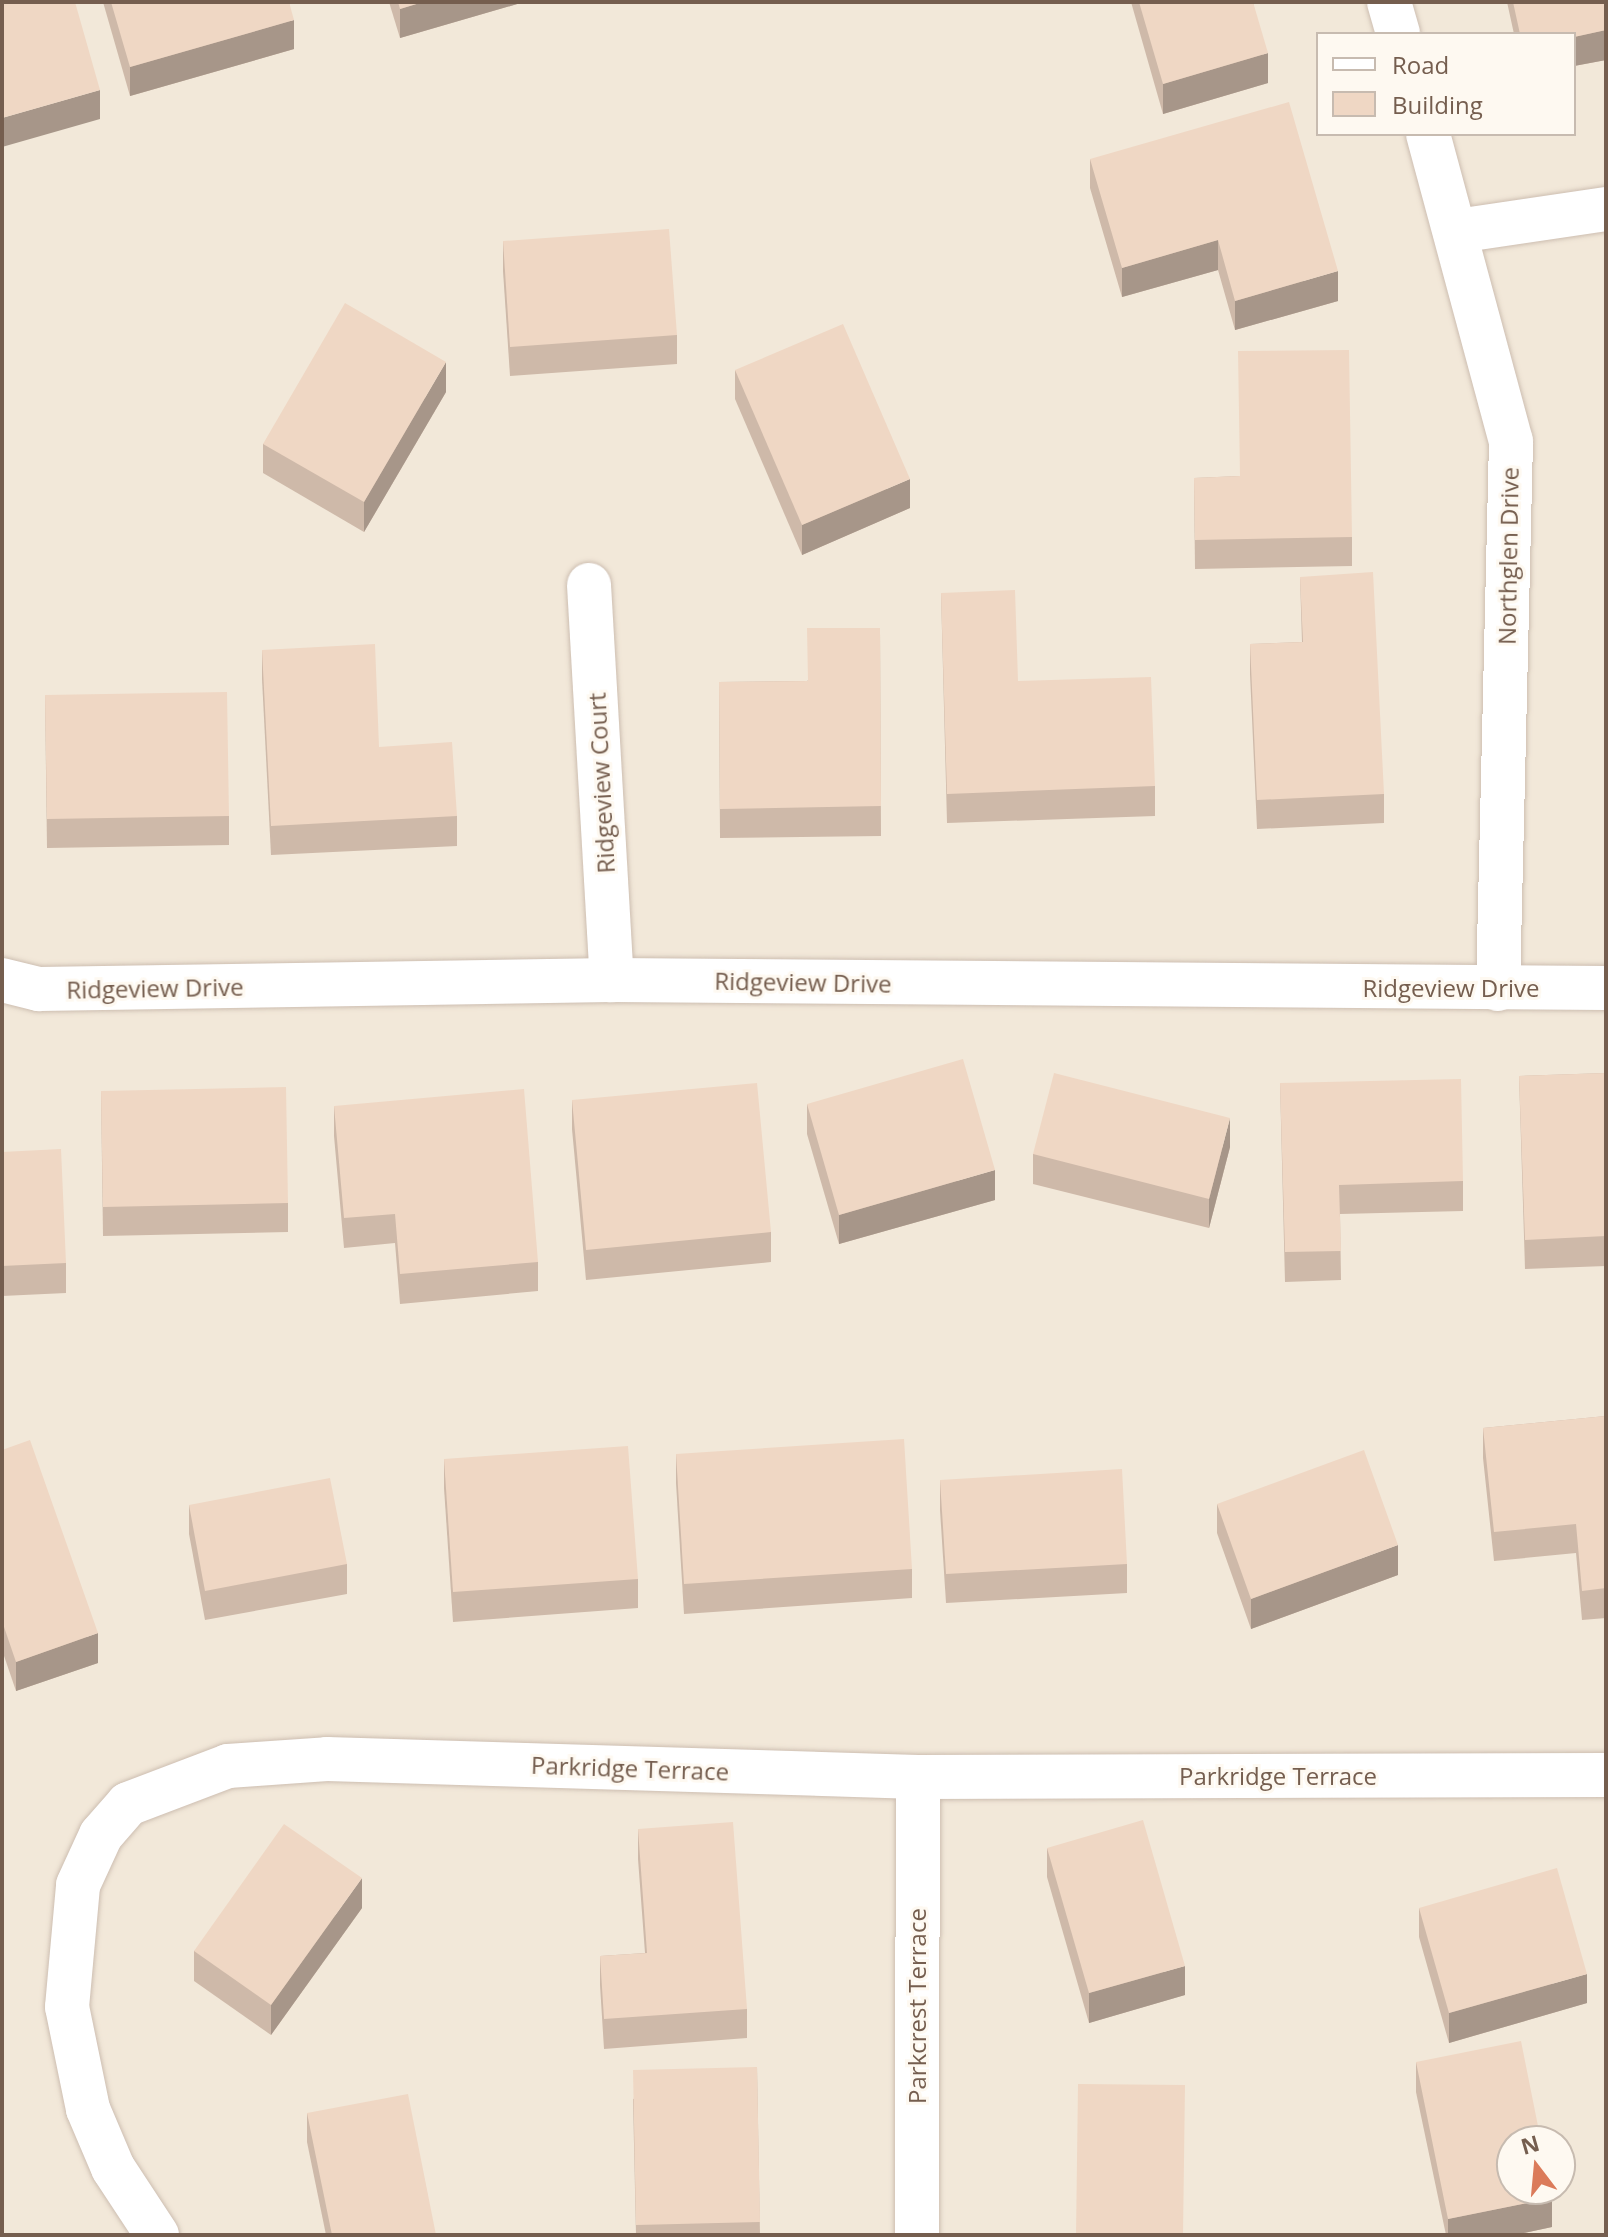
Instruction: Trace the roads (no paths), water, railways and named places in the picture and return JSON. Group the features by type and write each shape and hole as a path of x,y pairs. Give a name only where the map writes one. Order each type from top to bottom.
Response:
{"street":[{"path":"1389,2 1397,32"},
{"name":"Northglen Drive","path":"1429,136 1457,231 1511,441 1498,989"},
{"path":"1457,231 1606,209"},
{"name":"Ridgeview Court","path":"589,585 612,980"},
{"name":"Ridgeview Drive","path":"2,980 39,989 612,980 1606,988"},
{"name":"Parkridge Terrace","path":"157,2235 113,2168 88,2109 67,2007 78,1885 101,1835 128,1804 228,1766 327,1759 918,1777 1606,1775"},
{"name":"Parkcrest Terrace","path":"917,2235 918,1777"}]}
